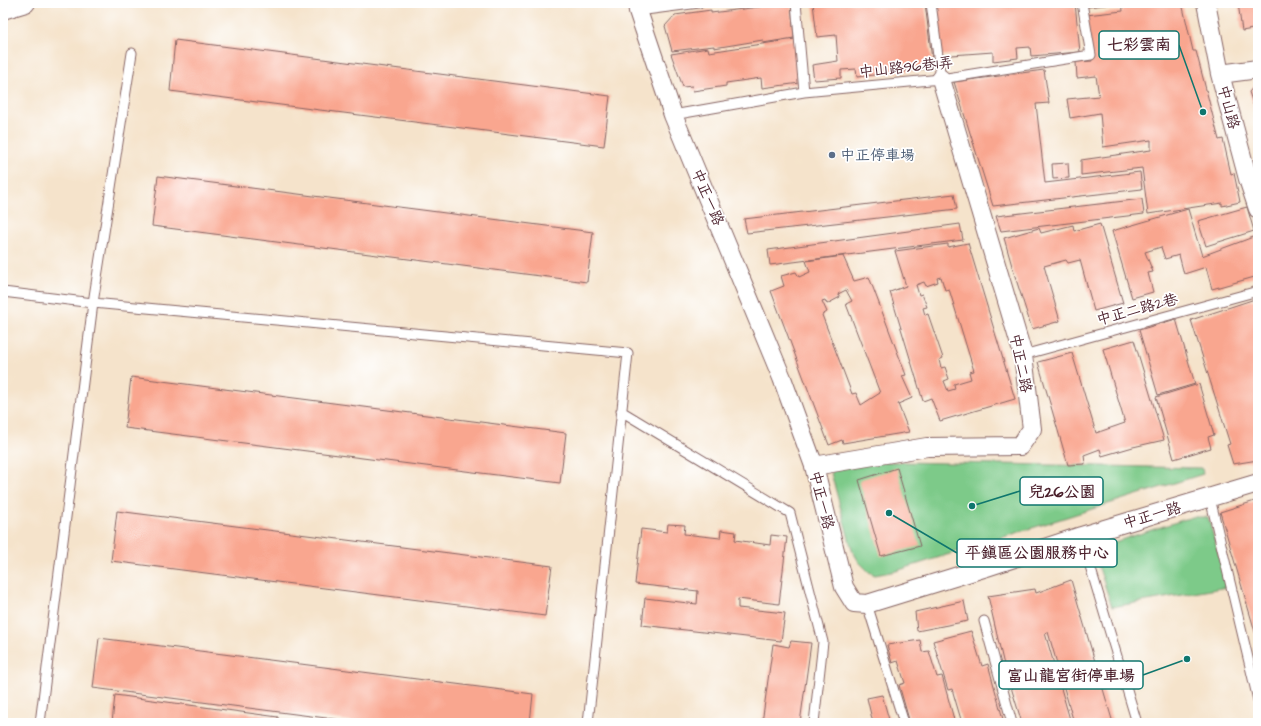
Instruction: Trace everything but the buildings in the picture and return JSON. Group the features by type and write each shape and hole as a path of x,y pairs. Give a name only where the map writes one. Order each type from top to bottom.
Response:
{"street":[{"path":"3,10 26,3"},
{"name":"中山路","path":"1206,3 1220,74 1248,179 1258,208"},
{"name":"中正一路","path":"637,7 674,115 782,378 814,466 844,587 854,603 867,604 988,567 1081,536 1258,484"},
{"path":"1220,74 1258,69"},
{"name":"中正二路","path":"814,466 927,447 1020,446 1032,429 1023,355 941,78"}],"lane":[{"path":"637,7 699,3"},
{"path":"796,3 804,92"},
{"path":"931,3 941,78"},
{"name":"中山路96巷1弄","path":"674,115 804,92 941,78 1091,54 1082,3"},
{"path":"40,723 93,303 132,53"},
{"name":"中正二路2巷","path":"1023,355 1258,291"},
{"path":"3,292 93,303 628,353 588,723"},
{"path":"621,411 790,513 823,642 814,723"},
{"path":"1210,498 1258,700"},
{"path":"1081,536 1137,723"},
{"path":"867,604 904,723"},
{"path":"984,621 1012,723"}],"green space":[{"path":"847,461 1202,468 1203,474 896,571 875,575 869,572 859,562 852,550 831,473 835,465"},
{"path":"1192,517 1208,517 1228,587 1112,607 1097,562 1108,544"}],"place":[{"name":"七彩雲南","path":"1203,112"},
{"name":"中正停車場","path":"832,155"},
{"name":"兒26公園","path":"972,506"},
{"name":"平鎮區公園服務中心","path":"889,513"},
{"name":"富山龍宮街停車場","path":"1187,659"}]}
